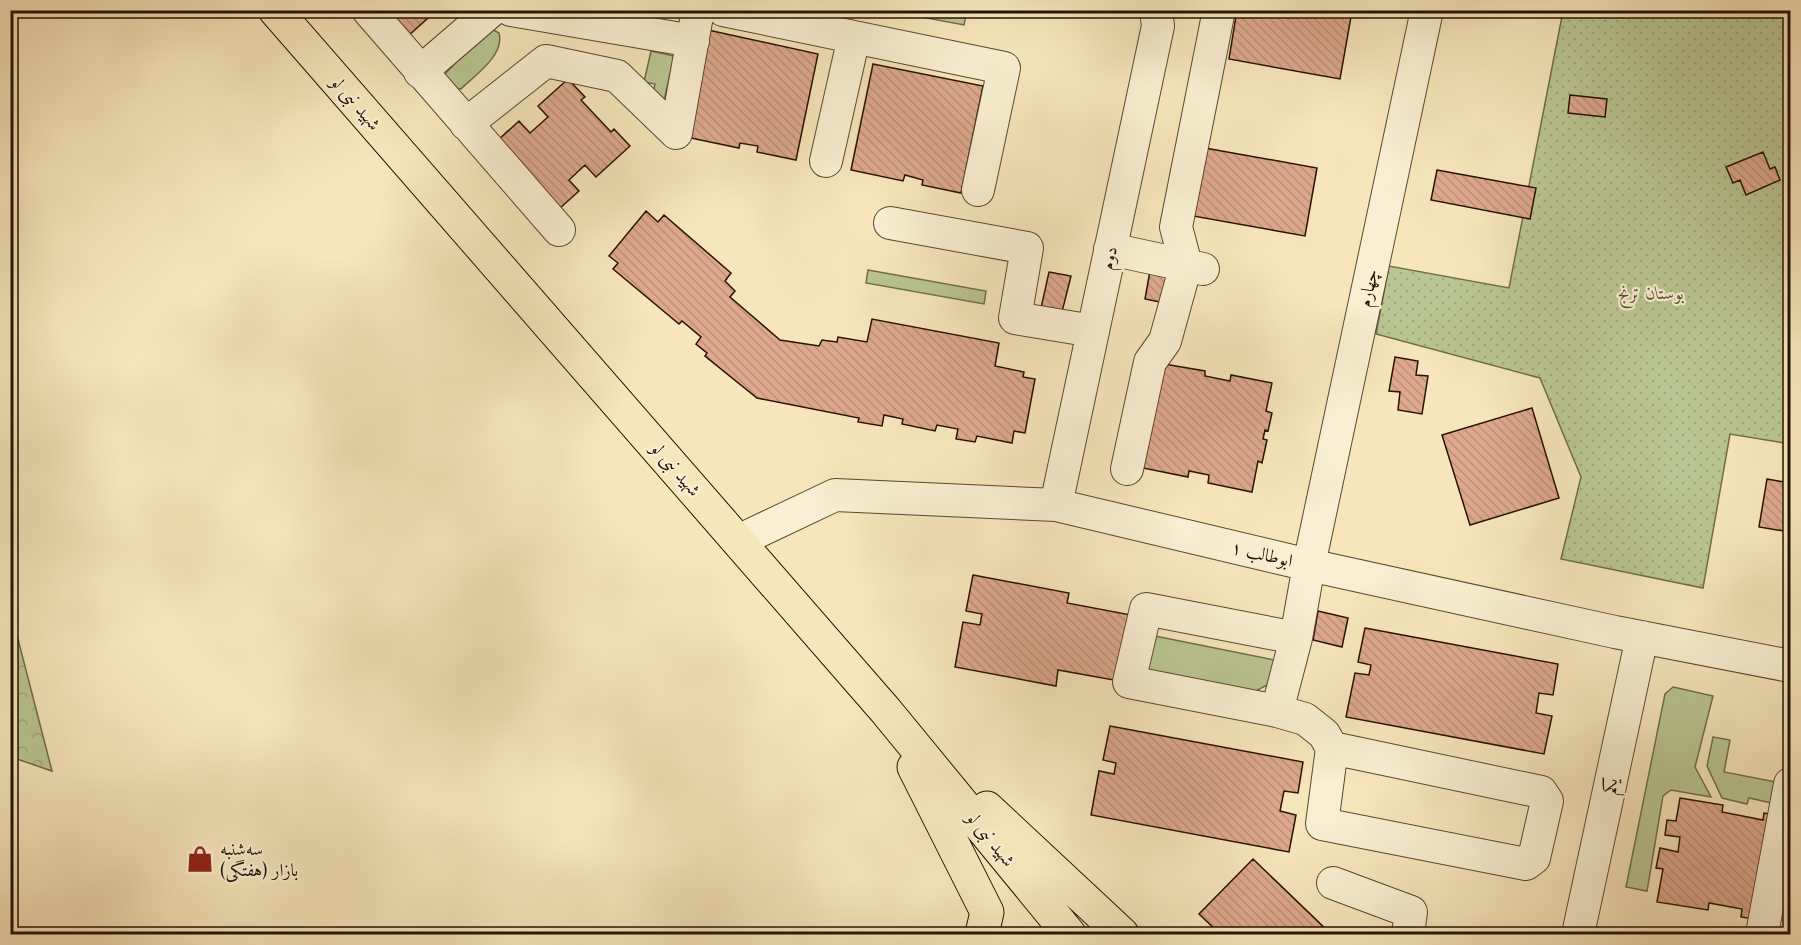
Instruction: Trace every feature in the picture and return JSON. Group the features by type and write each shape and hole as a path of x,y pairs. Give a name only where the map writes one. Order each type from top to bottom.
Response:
{"main road":[{"name":"شهید نبی لو","path":"275,10 886,711 1069,934"},
{"path":"886,711 987,912 982,934"},
{"path":"886,711 1122,934"}],"street":[{"path":"369,10 420,72 559,230"},
{"path":"420,72 492,10"},
{"path":"511,10 693,41"},
{"path":"466,124 546,61 617,76 676,134 698,10"},
{"path":"723,10 1004,68 978,190"},
{"name":"دوم","path":"1056,505 1158,26 1156,10"},
{"path":"1127,469 1150,362 1165,341 1195,267 1176,227 1219,10"},
{"name":"چهارم","path":"1277,711 1296,638 1309,565 1427,10"},
{"path":"826,161 854,37"},
{"path":"890,223 1027,248 1015,318 1093,331"},
{"path":"1110,249 1195,267"},
{"name":"ابوطالب ۱","path":"738,541 835,495 1056,505 1309,565 1642,637 1791,666"},
{"path":"1296,638 1146,609 1129,682 1277,711 1305,719 1324,734 1332,748 1322,824 1526,864 1534,858 1546,801 1541,792 1332,748"},
{"name":"یکم","path":"1578,934 1642,637"},
{"path":"1762,934 1791,784"},
{"path":"1332,884 1411,912 1408,934"}],"green space":[{"path":"967,10 964,25 889,11"},
{"name":"بوستان ترنج","path":"1563,11 1790,11 1790,444 1730,434 1703,588 1561,559 1581,477 1540,378 1376,334 1389,266 1509,288"},
{"path":"492,29 499,33 500,41 493,57 461,89 455,88 444,75 485,32"},
{"path":"651,51 674,56 662,110 650,107 655,84 644,82"},
{"path":"868,270 986,291 984,304 866,283"},
{"path":"11,612 52,771 11,757"},
{"path":"1145,634 1279,661 1269,684 1252,693 1137,668"},
{"path":"1673,687 1713,696 1695,767 1711,797 1671,790 1663,796 1647,891 1626,887 1665,694"},
{"path":"1713,737 1730,740 1724,772 1786,784 1780,805 1749,798 1747,804 1722,798 1707,766"}],"building":[{"path":"367,10 437,10 398,45"},
{"path":"580,10 658,10 656,23"},
{"path":"1237,10 1352,11 1340,79 1229,59"},
{"path":"708,30 818,54 796,160 757,152 758,146 740,143 739,148 686,137"},
{"path":"873,64 983,86 961,193 922,185 923,180 905,175 903,181 851,170"},
{"path":"568,79 585,97 581,100 611,132 614,129 630,146 596,177 585,165 569,180 579,191 549,218 488,149 519,121 530,133 548,117 538,106"},
{"path":"1570,95 1607,99 1605,117 1568,113"},
{"path":"1205,148 1317,168 1305,236 1193,216"},
{"path":"1763,152 1770,169 1775,167 1780,180 1746,195 1740,180 1733,183 1726,167"},
{"path":"1437,170 1536,188 1530,219 1431,200"},
{"path":"646,211 658,222 664,215 731,273 725,281 735,291 730,297 780,340 819,346 822,340 837,342 838,337 867,342 872,319 999,343 995,366 1024,372 1023,377 1035,379 1025,433 1014,431 1012,443 977,436 975,442 956,439 958,429 937,425 935,431 902,424 903,419 884,415 882,426 858,422 859,418 757,398 705,356 707,353 696,344 701,337 682,321 679,324 613,269 618,263 609,256"},
{"path":"1150,271 1169,275 1165,303 1145,299"},
{"path":"1049,272 1071,276 1062,312 1041,308"},
{"path":"1395,357 1418,361 1416,375 1428,376 1422,414 1398,410 1400,392 1389,391"},
{"path":"1164,364 1205,371 1205,376 1230,381 1231,375 1272,383 1266,411 1272,413 1268,431 1265,430 1263,439 1267,440 1262,463 1258,461 1252,492 1208,483 1209,475 1189,471 1188,477 1143,468"},
{"path":"1532,408 1559,498 1470,525 1442,435"},
{"path":"1767,479 1790,483 1790,532 1759,527"},
{"path":"973,575 1069,593 1067,603 1131,615 1119,681 1058,670 1056,686 955,667 963,622 980,625 982,614 966,611"},
{"path":"1318,611 1348,618 1342,647 1313,640"},
{"path":"1365,628 1558,664 1553,695 1539,693 1536,713 1552,716 1544,754 1346,717 1355,673 1369,675 1371,665 1358,662"},
{"path":"1110,726 1303,762 1298,793 1284,791 1280,811 1296,815 1289,852 1091,815 1099,771 1114,774 1116,763 1103,760"},
{"path":"1680,798 1723,805 1722,812 1763,820 1764,813 1789,817 1771,922 1741,917 1742,909 1709,903 1708,910 1657,902 1663,869 1656,868 1660,848 1678,852 1680,837 1665,835 1667,820 1676,821"},
{"path":"1253,859 1331,934 1220,934 1199,914"}],"place":[{"name":"سه‌شنبه بازار (هفتگی)","path":"200,859"}]}
